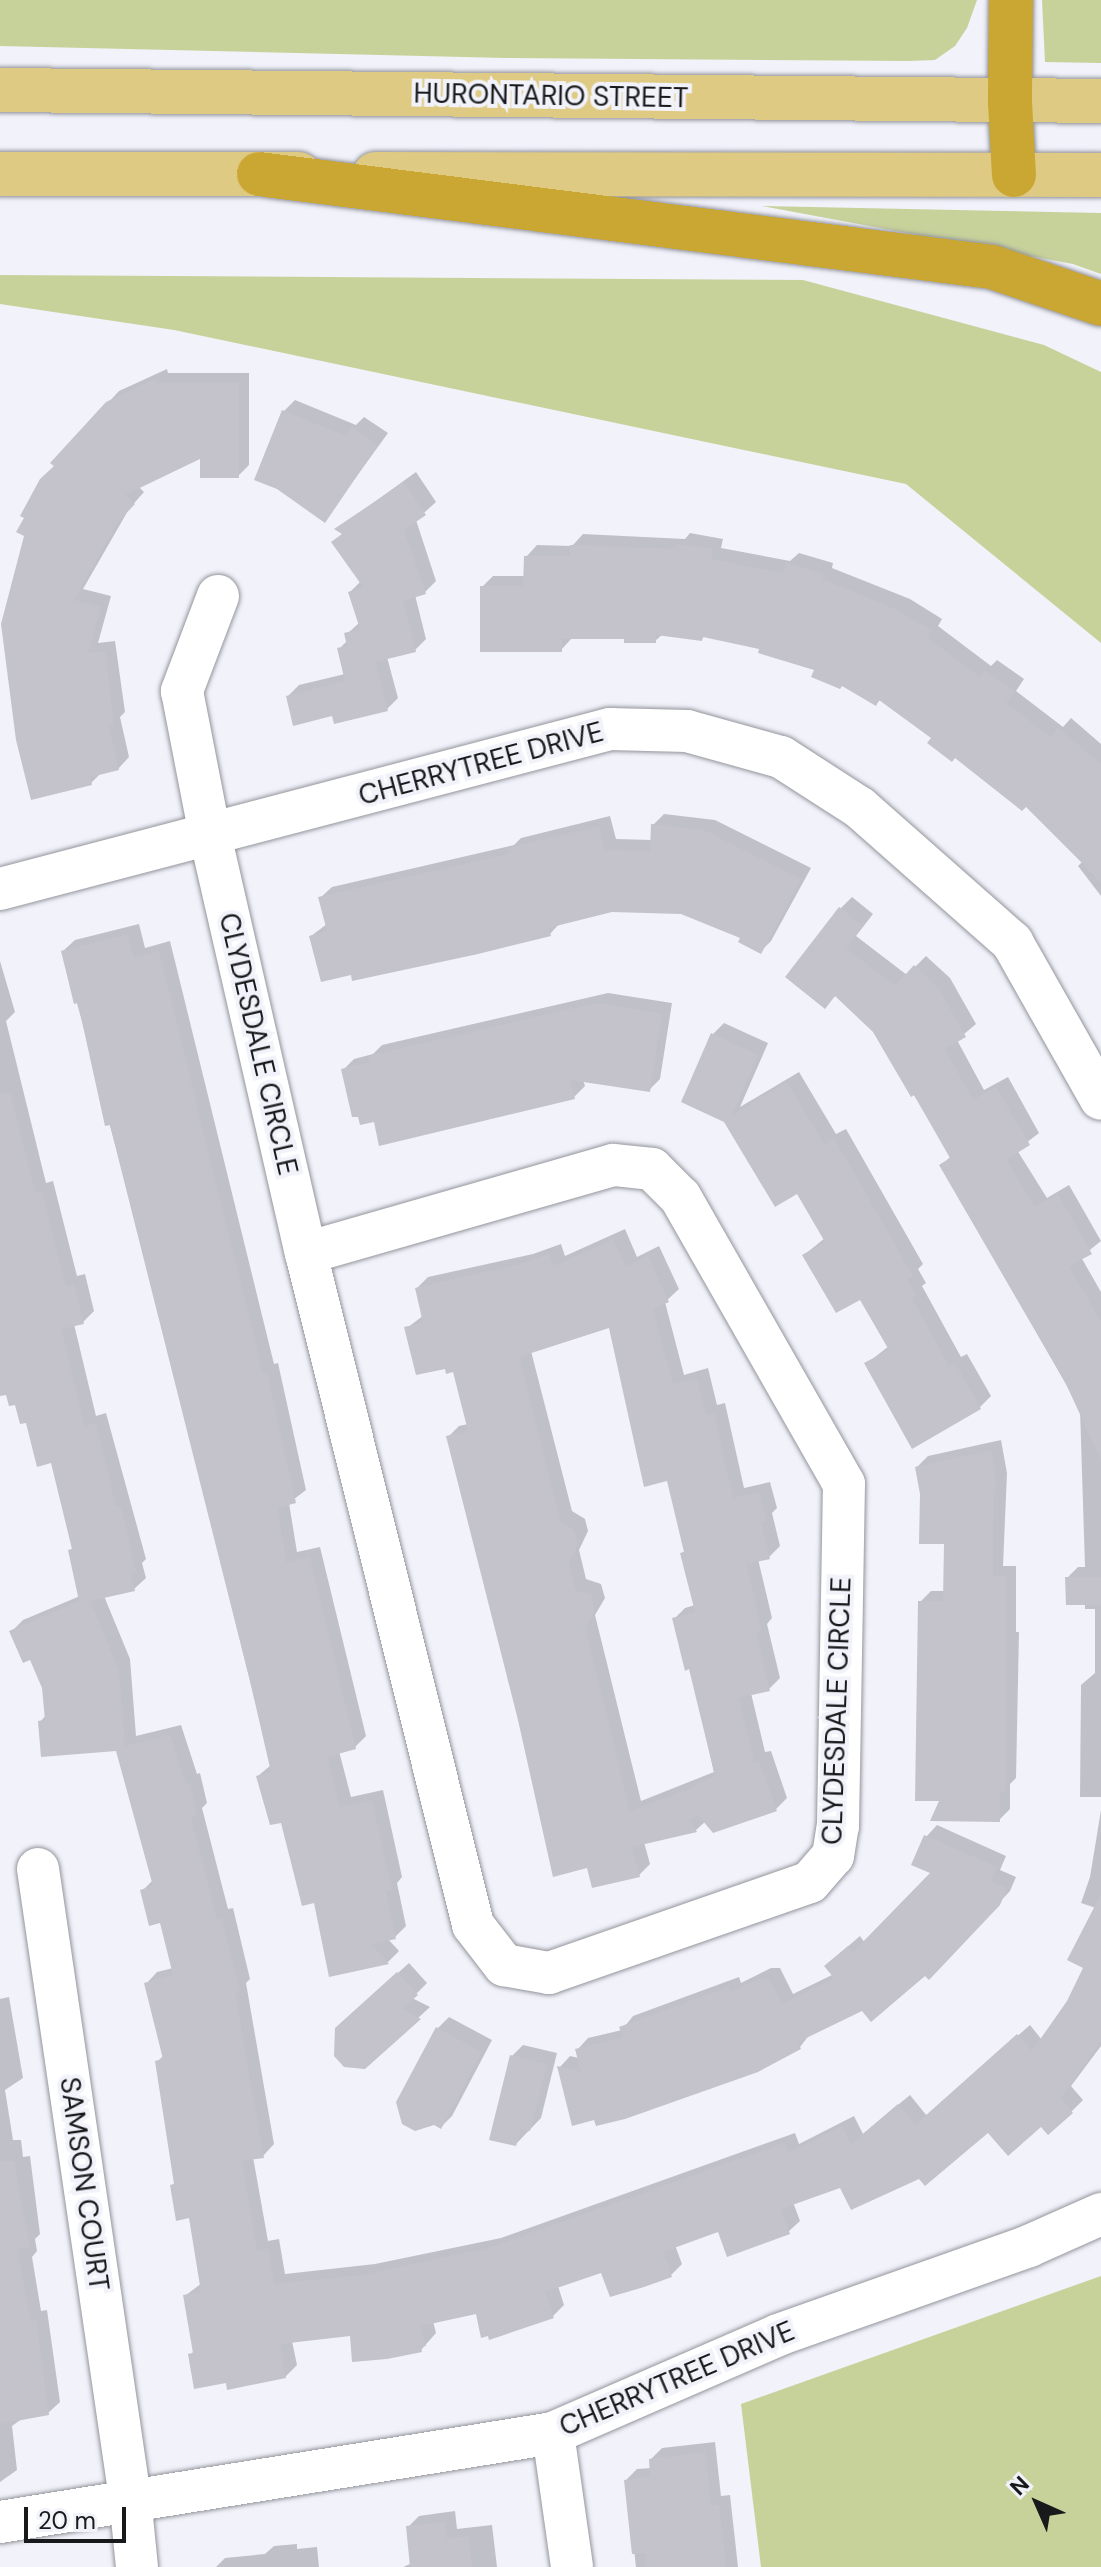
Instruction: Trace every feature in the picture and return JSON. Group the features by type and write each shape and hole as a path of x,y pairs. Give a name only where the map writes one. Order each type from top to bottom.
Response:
{"highway":[{"path":"1011,0 1010,102 1014,175"},
{"path":"259,174 992,267 1101,304"}],"main road":[{"name":"HURONTARIO STREET","path":"0,90 1101,101"},
{"path":"0,174 1101,175"}],"street":[{"name":"CLYDESDALE CIRCLE","path":"218,596 182,691 210,835 306,1253 473,1925 504,1965 549,1973 810,1882 833,1856 838,1826 844,1484 680,1197 652,1169 613,1165 306,1253"},
{"name":"CHERRYTREE DRIVE","path":"0,889 610,729 687,731 781,757 860,808 1012,942 1101,1099"},
{"name":"SAMSON COURT","path":"38,1869 130,2498 137,2567"},
{"name":"CHERRYTREE DRIVE","path":"0,2522 130,2498 553,2433 778,2335 1029,2246 1101,2214"},
{"path":"553,2433 572,2567"}],"green space":[{"path":"0,0 977,0 967,28 955,46 935,60 908,61 506,58 0,46"},
{"path":"1042,0 1101,0 1101,63 1045,62"},
{"path":"762,206 1101,213 1101,274 1073,264"},
{"path":"0,275 803,280 1044,345 1101,372 1101,643 906,484 174,330 0,304"},
{"path":"1101,2276 1101,2567 761,2567 741,2404"}],"building":[{"path":"155,379 157,383 239,383 239,478 200,478 200,459 125,495 135,504 118,522 74,600 101,607 88,653 105,651 114,725 109,726 119,770 91,777 92,785 31,800 16,740 1,624 24,536 16,532 24,518 20,516 40,479 54,466 50,463 106,402"},
{"path":"282,410 346,436 352,427 378,445 325,523 277,489 254,480"},
{"path":"404,482 426,515 404,530 426,594 403,601 416,652 375,662 388,711 334,724 332,716 293,726 286,696 345,681 337,648 347,646 344,633 360,629 348,592 363,587 331,542 342,534 334,529"},
{"path":"677,544 713,549 711,559 783,573 786,563 824,574 822,579 898,610 932,631 928,638 980,677 985,670 1015,691 1006,703 1051,737 1058,728 1101,764 1101,882 1026,807 1022,811 955,758 952,762 927,743 931,738 879,700 876,706 842,686 840,689 811,677 814,670 758,653 759,649 703,637 702,641 656,635 656,643 624,643 624,639 562,639 562,652 480,652 480,586 523,586 524,556 570,556 570,545 676,549"},
{"path":"651,824 704,830 801,879 761,954 738,942 740,938 681,914 612,912 556,926 549,929 551,936 478,954 352,981 351,975 321,982 309,936 327,931 318,897 509,854 508,848 599,826 605,850 650,851"},
{"path":"839,907 863,926 846,948 895,986 914,965 939,989 966,1037 945,1049 973,1100 996,1087 1030,1145 1006,1160 1035,1207 1058,1194 1092,1254 1069,1266 1101,1322 1101,1460 1066,1384 939,1165 950,1158 873,1032 835,996 825,1009 785,977"},
{"path":"128,934 134,958 159,951 263,1374 267,1373 296,1503 278,1508 286,1562 310,1557 356,1749 327,1757 340,1807 372,1800 392,1890 386,1892 396,1939 371,1944 389,1964 329,1977 314,1903 302,1906 281,1823 270,1825 256,1776 271,1772 250,1681 110,1125 105,1126 78,1003 74,1004 61,951"},
{"path":"596,1003 662,1014 650,1092 570,1080 575,1099 379,1146 374,1122 360,1125 358,1117 352,1117 341,1069 370,1062 368,1056"},
{"path":"711,1033 758,1055 732,1115 787,1082 824,1144 834,1138 913,1276 907,1280 916,1295 912,1298 949,1366 955,1363 981,1409 912,1449 864,1363 889,1350 860,1300 836,1313 802,1255 825,1242 797,1194 775,1207 724,1122 681,1102"},
{"path":"10,1093 35,1193 42,1191 66,1286 74,1284 84,1324 61,1329 85,1426 96,1423 116,1507 121,1506 136,1572 131,1573 135,1591 90,1601 119,1671 125,1746 170,1735 186,1784 190,1783 197,1816 191,1818 217,1919 222,1918 240,1992 235,1993 264,2158 242,2161 257,2251 268,2249 274,2284 362,2275 488,2248 784,2143 788,2153 842,2126 851,2144 898,2104 915,2125 1017,2034 1032,2051 1067,2001 1083,1968 1067,1960 1101,1894 1101,2041 1061,2098 1073,2113 1048,2135 1041,2127 1008,2156 988,2133 925,2186 919,2179 851,2210 840,2188 781,2209 790,2234 727,2257 718,2232 663,2252 672,2277 644,2287 610,2297 601,2273 545,2292 554,2318 489,2340 488,2336 481,2338 476,2314 421,2326 426,2346 421,2347 422,2352 387,2359 352,2362 350,2336 280,2344 286,2378 227,2390 226,2383 194,2389 188,2354 193,2353 183,2295 201,2292 189,2218 176,2221 170,2185 174,2184 155,2061 163,2059 144,1983 173,1975 160,1923 149,1926 140,1890 153,1886 116,1751 41,1757 38,1721 45,1720 42,1688 30,1660 23,1663 9,1631 79,1601 68,1550 72,1549 51,1463 37,1467 26,1423 20,1424 15,1405 9,1406 6,1395 0,1396 0,1094"},
{"path":"613,1239 626,1266 648,1256 669,1302 653,1309 673,1384 697,1378 706,1415 714,1413 733,1498 759,1492 766,1521 761,1522 770,1559 746,1564 762,1631 756,1633 770,1691 739,1698 754,1762 759,1761 777,1811 713,1833 698,1815 691,1820 697,1832 632,1847 640,1877 592,1888 587,1868 553,1877 518,1720 446,1436 468,1431 453,1372 446,1374 445,1369 416,1375 404,1327 423,1323 415,1288 520,1264 549,1254 554,1266","holes":["609,1328 644,1487 667,1481 695,1612 672,1618 685,1671 689,1669 714,1777 630,1811 585,1627 595,1611 591,1595 575,1590 569,1563 578,1544 574,1530 561,1522 519,1357"]},
{"path":"991,1450 997,1486 994,1487 993,1576 1006,1576 1006,1792 1000,1791 1000,1822 930,1821 939,1801 915,1801 918,1601 943,1601 944,1544 919,1544 920,1494 915,1467"},
{"path":"1065,1577 1101,1577 1101,1605 1066,1605"},
{"path":"924,1835 997,1867 990,1881 1007,1888 1000,1905 929,1980 925,1976 871,2022 862,2011 798,2042 801,2049 758,2072 625,2119 596,2126 594,2120 572,2126 557,2066 581,2072 575,2049 623,2037 619,2027 728,1987 730,1992 758,1979 769,1979 782,2004 834,1978 824,1966 848,1946 853,1952 930,1873 911,1865"},
{"path":"397,1972 418,1995 402,2009 421,2019 365,2069 344,2067 334,2056 335,2028"},
{"path":"436,2027 482,2052 441,2129 434,2125 415,2131 402,2124 396,2102"},
{"path":"510,2055 547,2064 530,2131 521,2129 516,2146 489,2140"},
{"path":"14,2161 30,2247 17,2249 31,2321 36,2320 49,2415 0,2424 0,2162"},
{"path":"705,2452 711,2506 719,2505 726,2567 646,2567 646,2553 632,2554 624,2480 650,2477 649,2459"},
{"path":"445,2522 447,2539 469,2536 472,2567 410,2567 406,2526"}]}
